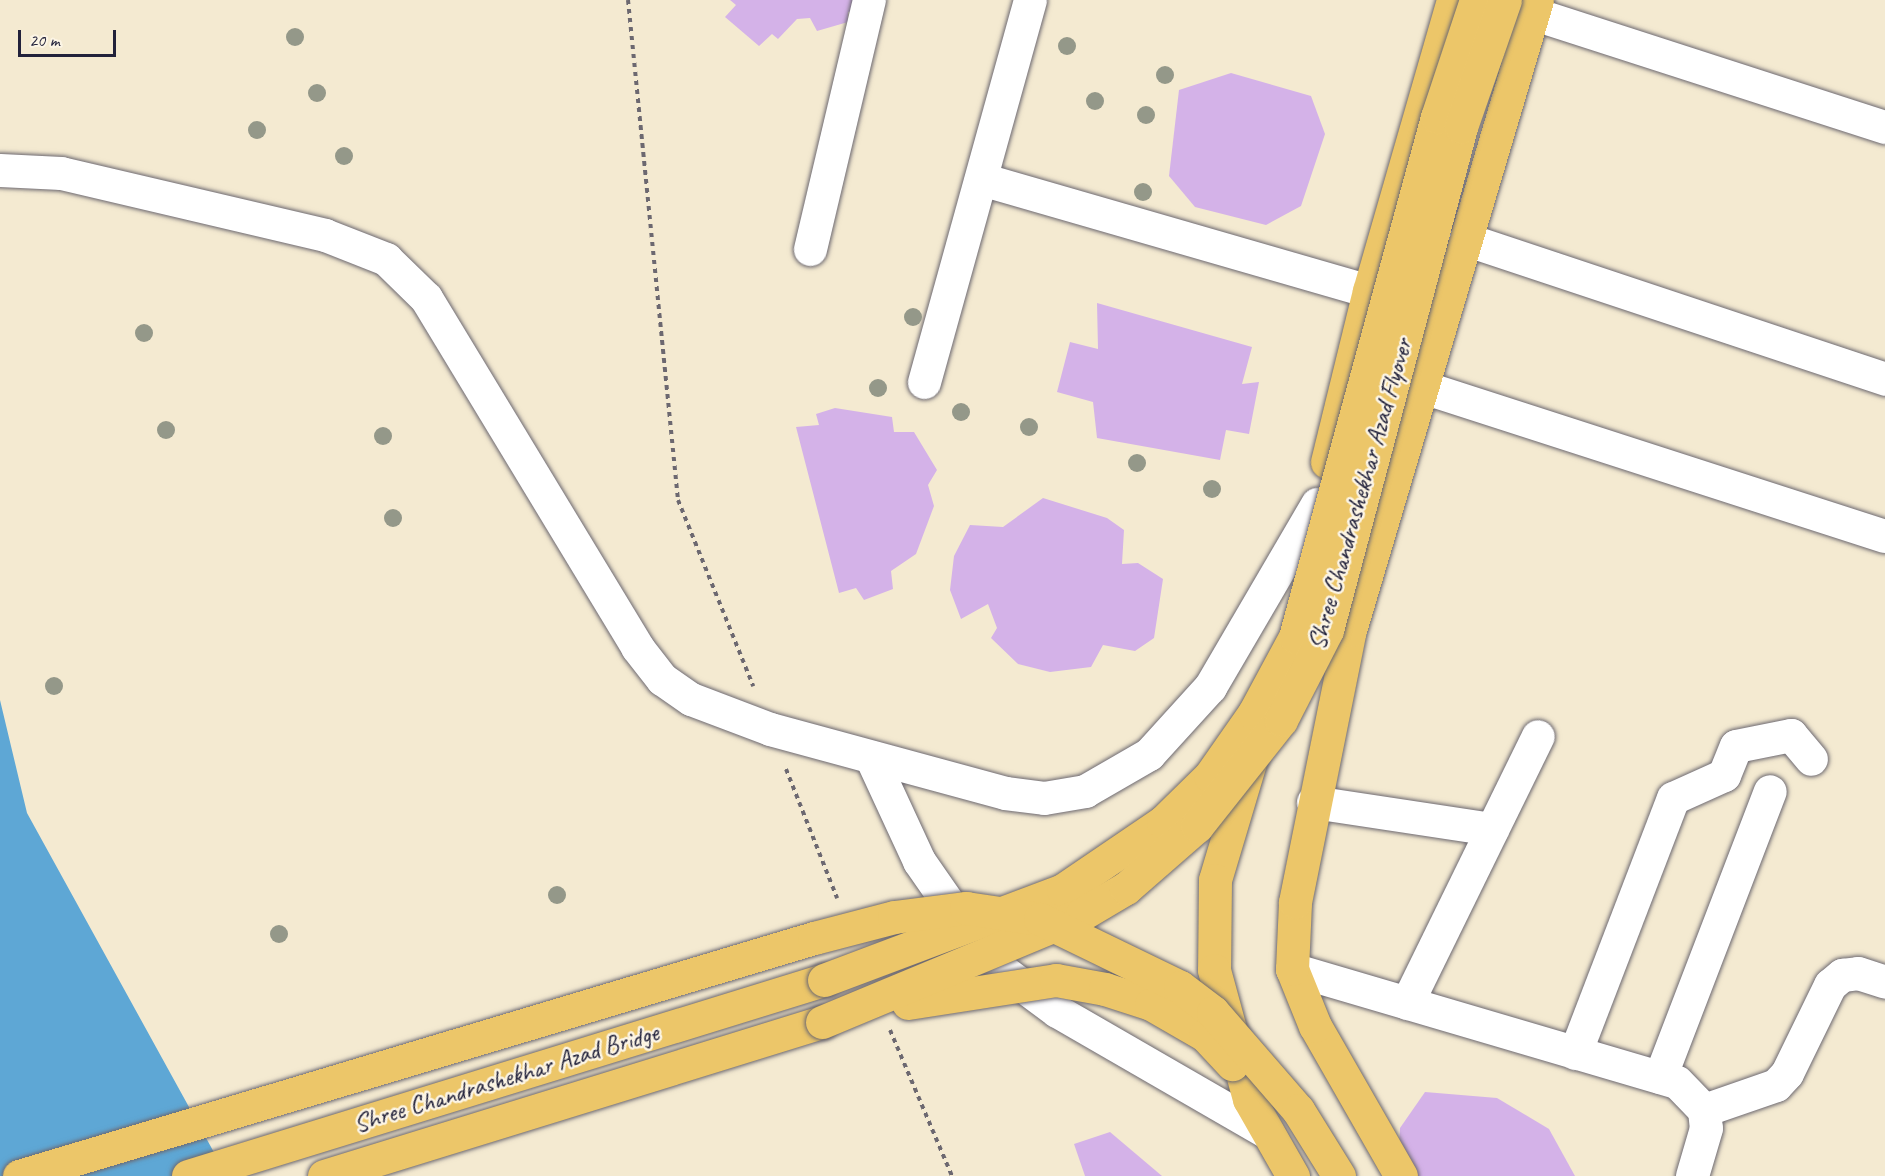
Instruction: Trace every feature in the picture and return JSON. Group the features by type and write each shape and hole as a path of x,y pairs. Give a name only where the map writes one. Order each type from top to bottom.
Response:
{"main road":[{"path":"1293,1176 1250,1099 1214,970 1211,909 1317,504 1369,291 1453,0"},
{"name":"Shree Chandrashekhar Azad Flyover","path":"824,980 1063,890 1163,822 1210,776 1254,713 1296,637 1437,117 1476,0"},
{"path":"1401,1176 1315,1026 1292,969 1295,902 1313,802 1350,630 1465,239 1525,5"},
{"name":"Shree Chandrashekhar Azad Flyover","path":"822,1022 1082,914 1126,888 1197,826 1281,720 1327,630 1461,127 1525,5"},
{"path":"19,1176 814,938 894,917 966,908 1040,919 1180,987 1213,1012 1298,1110 1339,1176"},
{"name":"Shree Chandrashekhar Azad Bridge","path":"188,1176 824,980"},
{"path":"822,1022 975,988 1056,980 1105,988 1150,1004 1205,1035 1262,1096 1315,1176"},
{"name":"Shree Chandrashekhar Azad Bridge","path":"324,1176 822,1022"}],"street":[{"path":"810,249 869,0"},
{"path":"924,382 1030,0"},
{"path":"1491,0 1525,5 1885,128"},
{"path":"0,171 61,173 325,235 386,259 426,298 637,647 662,679 691,699 770,729 871,757 1044,798 1113,779 1149,754 1210,687 1317,504"},
{"path":"981,178 1369,291"},
{"path":"1465,239 1885,379"},
{"path":"1423,387 1885,536"},
{"path":"1575,1053 1673,798 1724,775 1736,746 1791,735 1810,759"},
{"path":"1407,1003 1538,736"},
{"path":"871,757 919,861 987,959 1057,1011 1267,1132"},
{"path":"1659,1077 1770,791"},
{"path":"1313,802 1492,829"},
{"path":"1292,969 1659,1077 1695,1095 1704,1110 1706,1128 1692,1176"},
{"path":"1704,1110 1776,1085 1787,1073 1830,985 1842,975 1858,973 1885,982"}],"path":[{"path":"628,0 678,500 838,901"},
{"path":"886,1019 952,1176"}],"water":[{"path":"0,700 27,813 227,1176 0,1176"}],"building":[{"path":"730,0 860,0 861,11 848,12 848,22 817,31 810,18 797,19 778,39 772,34 759,46 725,17 736,5"},
{"path":"1231,73 1311,96 1325,134 1301,206 1266,225 1195,207 1169,176 1179,90"},
{"path":"1097,303 1252,347 1242,384 1259,382 1249,434 1226,430 1220,460 1097,438 1093,402 1057,392 1070,342 1098,349"},
{"path":"835,408 892,417 894,432 914,432 937,470 928,485 934,506 916,554 891,571 893,589 864,600 856,588 839,593 796,427 819,425 816,414"},
{"path":"1043,498 1107,518 1124,530 1122,564 1138,563 1163,579 1154,638 1135,651 1103,645 1091,667 1050,672 1018,664 991,638 997,628 988,604 961,619 950,590 954,556 970,525 1003,527"},
{"path":"1425,1092 1497,1098 1549,1129 1575,1176 1414,1176 1399,1148 1400,1128"},
{"path":"1110,1132 1162,1176 1085,1176 1074,1144"}]}
